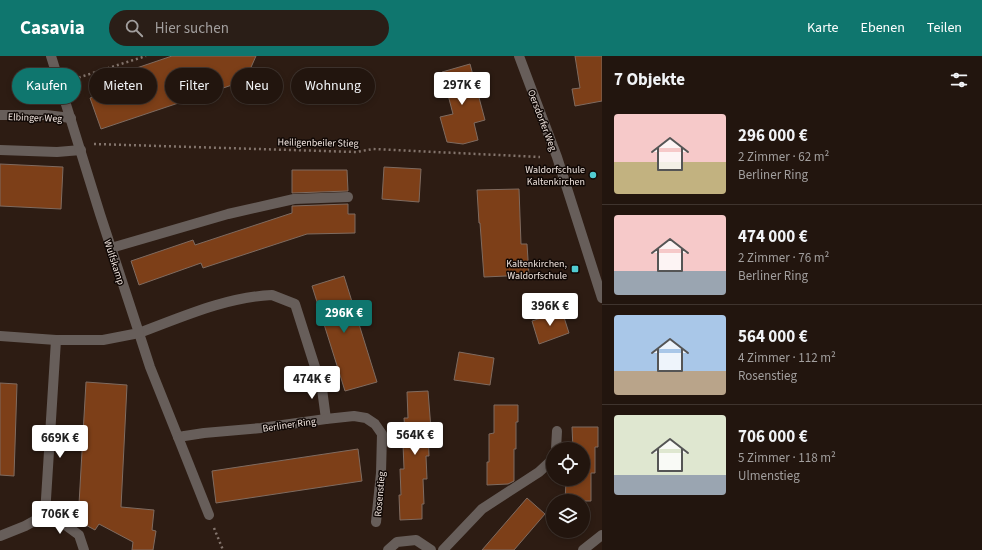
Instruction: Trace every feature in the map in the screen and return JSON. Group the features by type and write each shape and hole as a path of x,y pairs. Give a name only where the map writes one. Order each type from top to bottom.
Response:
{"street":[{"name":"Wulfskamp","path":"51,56 55,68"},
{"name":"Oersdorfer Weg","path":"519,56 557,158 602,298"},
{"name":"Wulfskamp","path":"66,104 111,248 140,333"},
{"name":"Elbinger Weg","path":"0,115 46,115 71,118"},
{"path":"0,150 57,152 80,147"},
{"path":"111,248 228,214 294,199 348,197"},
{"name":"Berliner Ring","path":"140,333 213,306 252,296 272,295 295,304 322,389 326,419 262,428 204,433 178,437"},
{"path":"0,336 56,340 103,340 140,333 150,367 209,515"},
{"path":"46,515 56,340"},
{"name":"Rosenstieg","path":"326,419 354,416 366,418 375,424 382,434 381,473 376,522"},
{"path":"556,442 557,431"},
{"path":"443,550 482,509 539,472 546,466"},
{"path":"0,536 25,526 46,515"},
{"path":"46,515 60,521 79,535 84,550"},
{"path":"583,550 602,535"},
{"path":"388,550 397,542 416,540 432,550"}],"path":[{"path":"81,77 146,56"},
{"name":"Heiligenbeiler Stieg","path":"80,147 356,152 373,149 557,158"},
{"path":"209,515 223,550"}],"building":[{"path":"172,56 256,56 251,68 231,68 231,85 223,88 223,68 165,68 165,104 175,104 101,129 92,104 157,104 157,68 137,68"},
{"path":"575,56 602,56 602,101 575,106 572,89 580,88"},
{"path":"470,64 485,120 474,123 478,140 463,144 447,142 440,117 453,114 442,72"},
{"path":"0,164 63,167 61,209 0,206"},
{"path":"384,167 421,169 419,202 382,199"},
{"path":"292,170 347,170 348,191 292,193"},
{"path":"519,189 521,244 527,244 529,275 484,277 477,190"},
{"path":"348,204 348,214 355,214 355,233 307,234 203,268 201,263 139,285 131,261 193,240 195,245 292,213 292,206"},
{"path":"344,276 377,382 345,391 312,286"},
{"path":"562,311 569,333 539,344 532,321"},
{"path":"459,352 494,358 490,385 454,380"},
{"path":"86,382 127,385 121,507 154,510 152,530 156,531 153,550 132,550 133,542 99,524 95,530 52,507 52,502 79,504"},
{"path":"0,383 17,384 14,476 0,475"},
{"path":"428,391 431,429 428,429 429,456 426,456 427,479 423,479 424,504 422,504 422,519 400,520 400,469 404,469 403,444 406,444 404,418 408,418 407,392"},
{"path":"494,405 518,405 518,422 516,422 516,449 514,449 514,481 508,484 487,485 489,434 494,433"},
{"path":"572,427 598,427 598,447 595,447 595,473 591,473 591,501 590,494 565,494 566,486 590,486 590,442 573,442"},
{"path":"358,449 362,481 216,503 212,471"},
{"path":"527,498 545,514 514,550 482,550"}],"place":[{"name":"Waldorfschule Kaltenkirchen","path":"593,175"},
{"name":"Kaltenkirchen, Waldorfschule","path":"575,269"}]}
